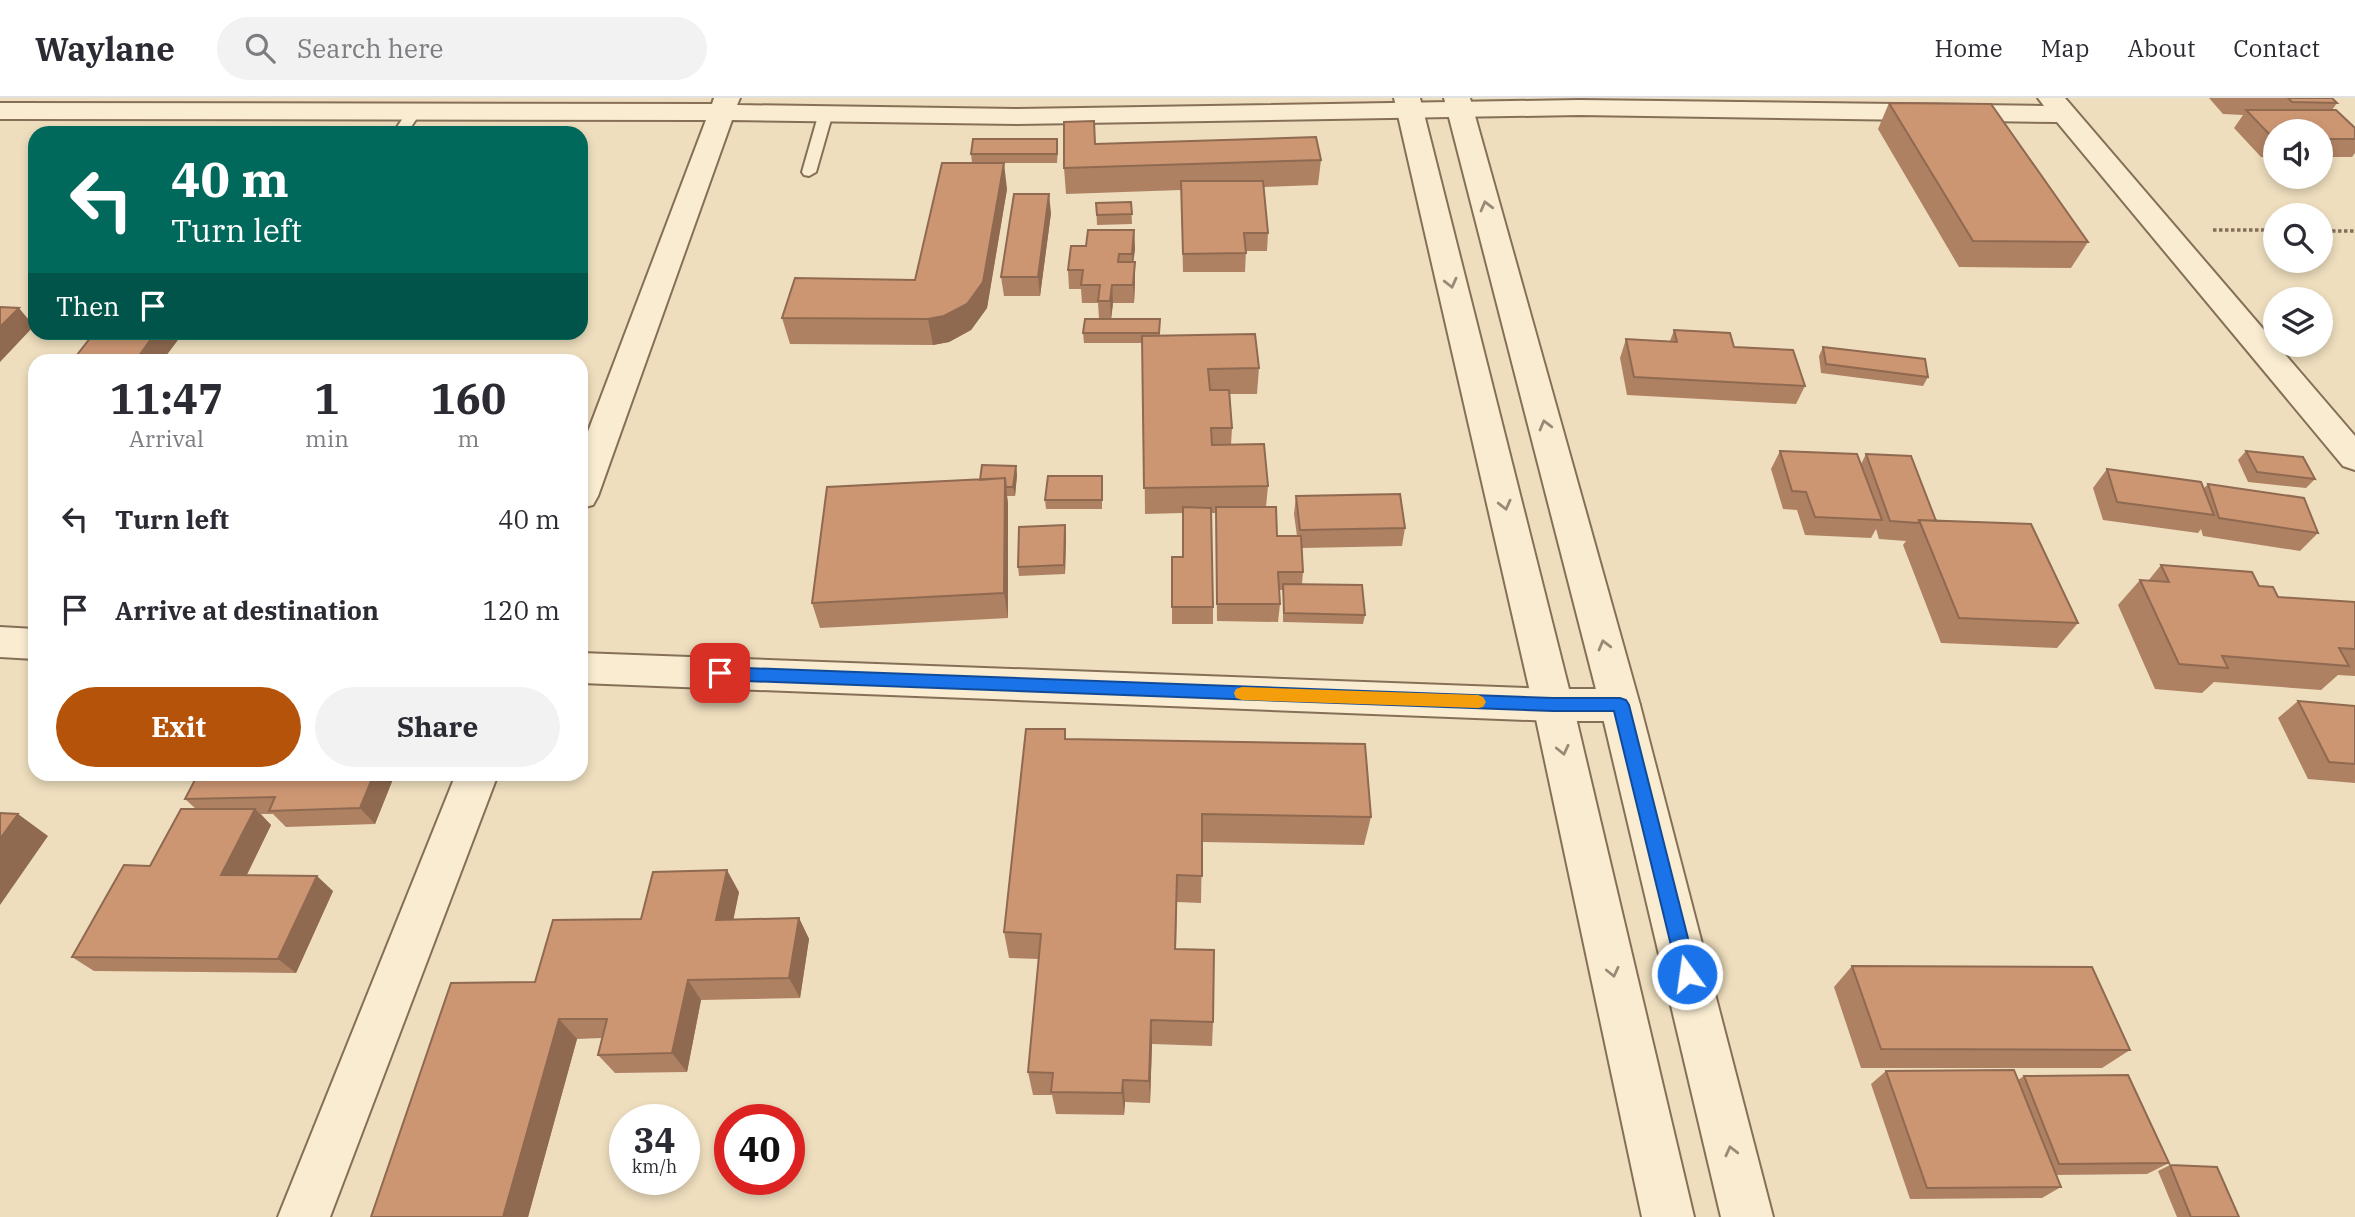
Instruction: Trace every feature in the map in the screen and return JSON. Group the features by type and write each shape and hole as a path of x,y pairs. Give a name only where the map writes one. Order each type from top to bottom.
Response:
{"street":[{"path":"0,111 243,104 407,123 724,105 825,116 1459,104 1670,107 2057,106 2355,458"},
{"path":"1459,104 1620,705 1747,1217"},
{"path":"588,477 724,105"},
{"path":"1408,105 1553,705 1668,1217"},
{"path":"0,642 28,644"},
{"path":"588,668 1553,705 1620,705"},
{"path":"304,1217 474,781"}],"lane":[{"path":"809,172 825,116"}],"path":[{"path":"2162,230 2263,230"},
{"path":"2333,231 2355,231"}],"building":[{"path":"2288,98 2332,98 2337,103 2292,102"},
{"path":"1889,103 1991,104 2088,242 1973,241"},
{"path":"2246,110 2336,110 2355,128 2355,139 2333,139 2333,119 2263,119 2263,128"},
{"path":"1094,121 1095,144 1316,137 1321,160 1064,168 1064,122"},
{"path":"973,139 1057,139 1057,154 971,154"},
{"path":"942,163 1004,163 983,282 967,304 944,316 928,319 782,318 795,278 915,280"},
{"path":"1181,181 1263,181 1268,233 1244,233 1246,253 1183,254"},
{"path":"1014,194 1049,194 1038,277 1001,277"},
{"path":"1131,202 1132,214 1097,215 1096,203"},
{"path":"1088,230 1134,230 1132,254 1119,254 1118,262 1135,262 1133,285 1112,285 1110,301 1098,301 1100,285 1081,285 1083,270 1068,270 1071,246 1086,246"},
{"path":"0,307 19,308 0,327"},
{"path":"1085,319 1160,319 1159,333 1083,333"},
{"path":"1674,330 1730,333 1734,347 1793,350 1805,386 1634,377 1626,339 1677,342"},
{"path":"1255,334 1259,368 1208,369 1210,390 1229,390 1232,428 1211,428 1212,445 1264,444 1268,486 1144,488 1142,336"},
{"path":"89,340 150,340 140,354 78,354"},
{"path":"1823,347 1925,359 1928,377 1826,364"},
{"path":"1780,451 1857,454 1882,520 1815,517 1806,492 1792,491"},
{"path":"2246,451 2303,457 2315,479 2257,472"},
{"path":"1866,454 1911,456 1936,521 1890,521"},
{"path":"982,465 1016,466 1013,487 1006,487 1005,478 980,480"},
{"path":"2107,469 2201,482 2214,515 2117,502"},
{"path":"1048,476 1102,476 1102,500 1045,500"},
{"path":"1005,478 1004,593 812,603 827,487"},
{"path":"2208,484 2304,498 2318,533 2219,518"},
{"path":"1400,494 1405,528 1300,530 1296,496"},
{"path":"1183,507 1211,508 1213,607 1172,607 1172,557 1183,557"},
{"path":"1216,507 1276,507 1277,536 1301,536 1303,572 1278,572 1280,604 1217,604"},
{"path":"1919,520 2031,524 2078,623 1959,618"},
{"path":"1065,525 1064,565 1018,567 1019,527"},
{"path":"2161,565 2252,572 2259,586 2273,587 2278,597 2355,602 2355,649 2339,648 2349,666 2222,656 2228,668 2179,664 2140,580 2169,582"},
{"path":"1283,584 1362,585 1365,615 1284,613"},
{"path":"2298,701 2355,706 2355,764 2329,762"},
{"path":"1026,729 1065,729 1065,739 1365,744 1371,817 1202,814 1202,876 1177,875 1175,949 1214,950 1213,1022 1151,1020 1149,1081 1123,1080 1122,1093 1051,1092 1053,1073 1028,1072 1041,934 1004,932"},
{"path":"194,781 371,781 360,808 269,811 275,797 185,799"},
{"path":"181,809 255,809 221,875 317,876 278,959 72,957 124,865 150,866"},
{"path":"0,813 18,814 0,839"},
{"path":"727,870 716,920 799,918 789,978 688,980 672,1053 598,1055 607,1019 559,1019 503,1217 371,1217 451,983 535,982 553,920 641,919 653,872"},
{"path":"1852,966 2092,967 2130,1050 1881,1049"},
{"path":"2014,1070 2061,1187 1927,1188 1886,1071"},
{"path":"2128,1075 2169,1163 2059,1164 2024,1076"},
{"path":"2170,1165 2217,1167 2239,1217 2191,1217"}],"slow traffic":[{"path":"1242,693 1478,702"}],"route":[{"path":"720,673 1553,705 1620,705 1687,974"}]}
